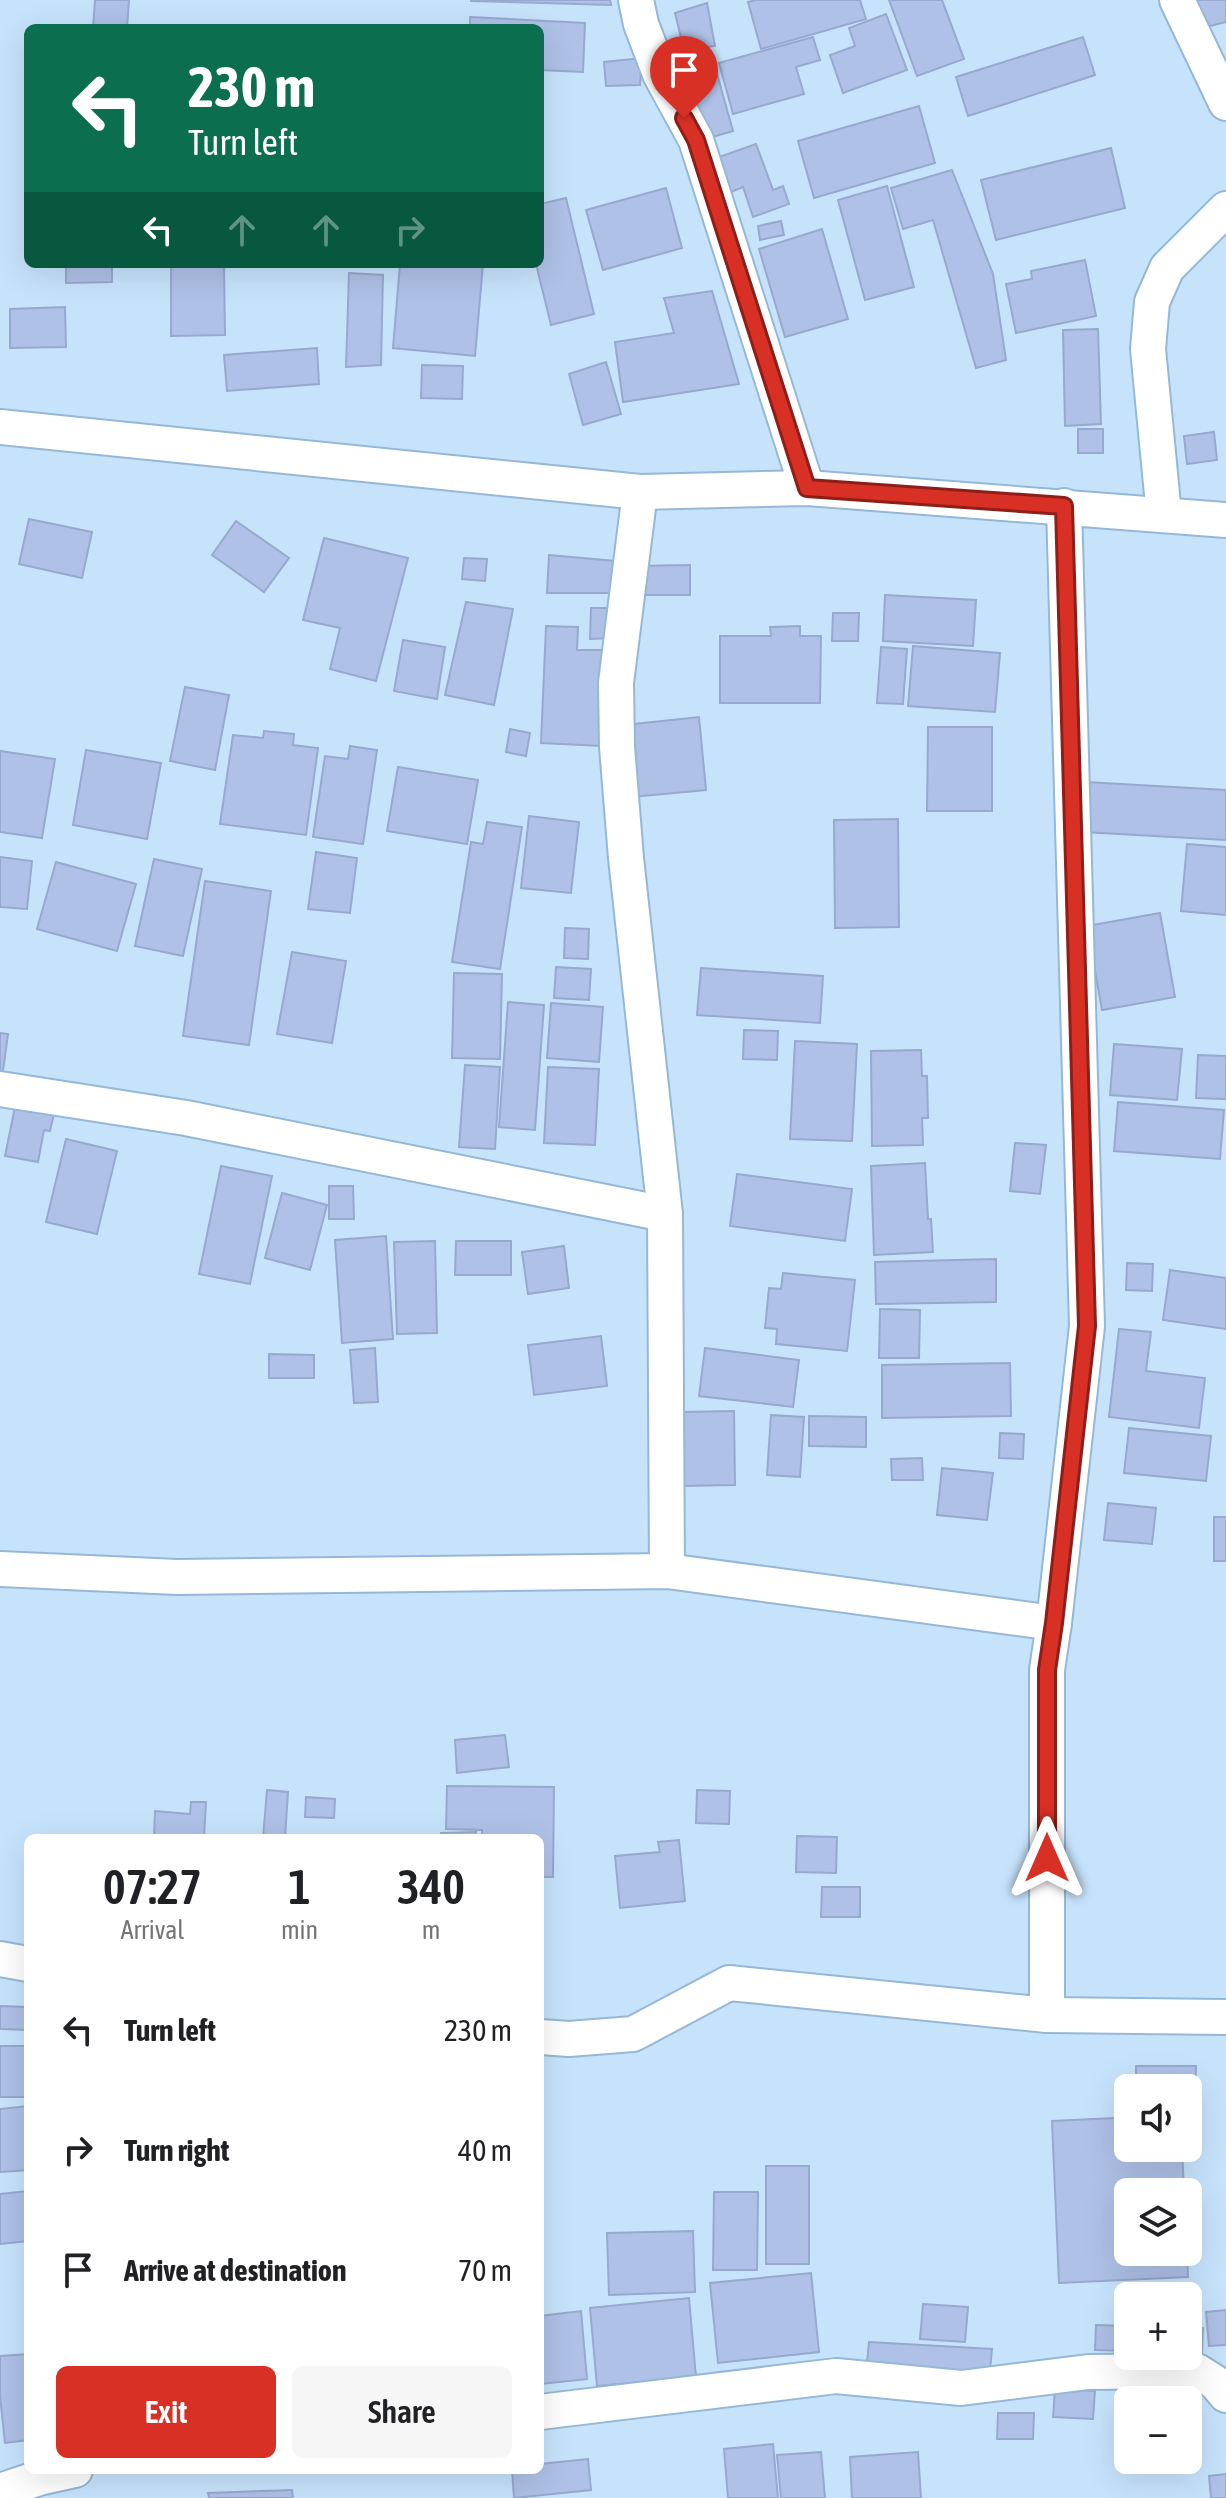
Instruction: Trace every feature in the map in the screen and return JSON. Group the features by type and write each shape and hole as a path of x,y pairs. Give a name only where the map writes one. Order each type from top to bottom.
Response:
{"street":[{"path":"636,0 641,24 660,74 696,140 807,488"},
{"path":"1177,0 1226,103"},
{"path":"1164,515 1148,349 1152,302 1167,268 1226,209"},
{"path":"0,427 640,492 807,488 1226,520"},
{"path":"640,492 616,683 617,747 665,1214 667,1571"},
{"path":"1047,2015 1047,1670 1087,1326 1064,506"},
{"path":"0,1089 186,1118 665,1214"},
{"path":"0,1569 177,1577 667,1571 1054,1623"},
{"path":"0,1959 24,1963"},
{"path":"544,2037 569,2039 633,2034 729,1983 1047,2015 1226,2017"},
{"path":"544,2412 836,2376 961,2388 1088,2372 1197,2371 1216,2383 1226,2395"},
{"path":"0,2491 57,2474"}],"building":[{"path":"95,0 129,0 127,24 93,24"},
{"path":"610,0 611,5 471,1"},
{"path":"860,0 866,19 761,49 748,2"},
{"path":"889,0 942,0 964,59 917,76"},
{"path":"1185,0 1226,0 1226,22 1194,30"},
{"path":"707,3 715,46 684,50 675,13"},
{"path":"886,14 907,70 843,93 830,55 855,46 849,28"},
{"path":"470,17 585,23 583,72 544,70 544,24 470,24"},
{"path":"813,37 820,60 796,67 804,94 733,114 719,63"},
{"path":"1083,37 1095,75 968,116 956,77"},
{"path":"642,58 640,85 606,86 604,62"},
{"path":"714,63 733,131 702,140 683,72"},
{"path":"919,106 935,163 814,198 798,141"},
{"path":"756,144 773,190 783,186 789,204 753,217 743,187 731,192 719,157"},
{"path":"1111,148 1125,208 996,240 981,180"},
{"path":"952,170 993,274 1006,360 976,368 933,220 903,229 891,188"},
{"path":"887,186 914,287 865,300 838,200"},
{"path":"666,188 682,248 603,270 586,210"},
{"path":"566,198 594,314 551,325 537,268 544,268 544,203"},
{"path":"781,221 784,235 760,240 758,226"},
{"path":"822,229 848,319 785,337 759,249"},
{"path":"1085,260 1096,316 1016,333 1006,284 1032,279 1031,271"},
{"path":"66,268 112,268 112,282 66,283"},
{"path":"171,268 224,268 225,335 171,336"},
{"path":"400,268 483,268 475,356 393,348"},
{"path":"349,273 383,275 381,365 346,367"},
{"path":"712,291 739,384 623,402 615,342 674,333 664,298"},
{"path":"65,307 66,347 10,348 10,309"},
{"path":"1098,329 1101,424 1065,426 1063,330"},
{"path":"317,348 319,384 227,391 224,355"},
{"path":"606,362 621,414 583,425 569,374"},
{"path":"422,365 463,366 462,399 421,398"},
{"path":"1078,429 1103,429 1103,453 1078,453"},
{"path":"1214,432 1217,460 1187,464 1184,436"},
{"path":"29,519 92,532 82,578 19,564"},
{"path":"236,521 289,558 264,592 212,555"},
{"path":"324,538 408,558 376,681 330,669 340,628 303,620"},
{"path":"549,555 615,561 611,593 547,593"},
{"path":"464,558 487,559 485,581 462,579"},
{"path":"690,565 690,595 634,595 634,566"},
{"path":"885,595 976,600 973,646 883,641"},
{"path":"466,602 513,609 494,705 445,695"},
{"path":"591,608 615,608 614,638 590,639"},
{"path":"833,613 859,613 858,641 832,641"},
{"path":"546,626 578,627 577,650 607,650 602,746 541,743"},
{"path":"800,626 800,636 821,636 820,703 720,703 720,636 771,636 770,627"},
{"path":"403,640 445,647 437,699 394,691"},
{"path":"913,646 1000,653 995,712 908,706"},
{"path":"881,647 907,649 903,704 877,703"},
{"path":"185,687 229,695 215,770 170,761"},
{"path":"699,717 706,790 632,797 625,725"},
{"path":"928,727 992,727 992,811 927,811"},
{"path":"510,729 530,733 526,756 506,752"},
{"path":"264,731 294,734 293,745 318,748 306,835 220,824 233,735 263,738"},
{"path":"350,746 377,750 363,844 313,837 325,756 348,759"},
{"path":"86,750 161,763 147,839 73,825"},
{"path":"0,751 55,759 42,838 0,832"},
{"path":"398,767 478,780 467,844 387,831"},
{"path":"1086,782 1226,790 1226,840 1083,832"},
{"path":"529,816 579,822 571,893 521,888"},
{"path":"898,819 899,927 835,928 834,820"},
{"path":"487,822 522,827 500,969 452,962 471,842 483,844"},
{"path":"1187,844 1226,847 1226,915 1181,911"},
{"path":"316,852 357,858 350,913 308,909"},
{"path":"0,857 32,861 27,909 0,907"},
{"path":"154,859 202,869 183,956 135,946"},
{"path":"56,862 136,884 117,951 37,929"},
{"path":"205,881 271,891 249,1045 183,1036"},
{"path":"1160,913 1175,997 1102,1010 1087,926"},
{"path":"565,928 589,929 588,959 564,958"},
{"path":"292,952 346,961 332,1043 277,1034"},
{"path":"556,967 591,969 589,1000 554,998"},
{"path":"701,968 823,976 820,1023 697,1015"},
{"path":"454,973 502,974 500,1059 452,1058"},
{"path":"508,1002 544,1005 535,1130 499,1127"},
{"path":"551,1003 603,1007 599,1062 547,1058"},
{"path":"744,1030 778,1031 777,1060 743,1059"},
{"path":"0,1033 8,1034 3,1071 0,1071"},
{"path":"795,1041 857,1044 852,1141 790,1139"},
{"path":"1114,1044 1182,1049 1177,1100 1110,1095"},
{"path":"921,1050 922,1076 927,1076 928,1118 922,1118 923,1145 872,1146 871,1051"},
{"path":"1198,1055 1226,1056 1226,1099 1196,1098"},
{"path":"465,1065 500,1067 495,1149 459,1147"},
{"path":"548,1067 599,1069 595,1145 544,1143"},
{"path":"17,1097 56,1105 50,1131 44,1130 38,1162 5,1156"},
{"path":"1118,1102 1224,1110 1220,1159 1114,1151"},
{"path":"66,1139 117,1151 97,1234 46,1222"},
{"path":"1015,1143 1046,1145 1040,1194 1010,1191"},
{"path":"925,1163 933,1252 874,1255 871,1166"},
{"path":"221,1166 272,1176 250,1284 199,1274"},
{"path":"737,1174 852,1189 845,1241 730,1226"},
{"path":"329,1186 353,1186 354,1219 329,1219"},
{"path":"282,1193 327,1205 310,1270 265,1258"},
{"path":"386,1236 393,1339 342,1343 335,1240"},
{"path":"435,1241 437,1333 397,1334 394,1242"},
{"path":"456,1241 511,1241 511,1275 455,1275"},
{"path":"564,1246 569,1288 528,1294 522,1252"},
{"path":"996,1259 996,1302 876,1304 875,1262"},
{"path":"1127,1263 1153,1264 1152,1291 1126,1290"},
{"path":"1170,1270 1226,1278 1226,1329 1163,1320"},
{"path":"783,1273 855,1280 847,1351 776,1344 777,1329 765,1328 769,1288 781,1289"},
{"path":"880,1309 920,1310 919,1358 879,1358"},
{"path":"1119,1329 1151,1332 1146,1371 1205,1378 1199,1428 1109,1417"},
{"path":"601,1336 607,1386 534,1395 528,1345"},
{"path":"375,1348 378,1402 354,1403 350,1350"},
{"path":"705,1348 799,1360 793,1407 699,1396"},
{"path":"269,1354 314,1355 314,1378 269,1378"},
{"path":"1010,1363 1011,1416 882,1418 882,1365"},
{"path":"734,1411 735,1485 682,1486 681,1412"},
{"path":"771,1415 804,1417 800,1477 767,1475"},
{"path":"809,1416 866,1417 866,1447 809,1446"},
{"path":"1129,1428 1211,1436 1206,1481 1124,1473"},
{"path":"1000,1433 1024,1434 1023,1459 999,1458"},
{"path":"922,1458 923,1480 892,1480 891,1459"},
{"path":"942,1468 993,1473 987,1520 937,1515"},
{"path":"1108,1503 1156,1508 1152,1544 1104,1540"},
{"path":"1214,1517 1226,1517 1226,1561 1214,1561"},
{"path":"505,1735 509,1767 457,1773 455,1740"},
{"path":"447,1786 554,1787 553,1877 544,1877 544,1834 482,1834 482,1830 446,1829"},
{"path":"267,1790 288,1792 285,1834 263,1834"},
{"path":"697,1790 730,1791 729,1824 696,1823"},
{"path":"306,1797 335,1799 334,1818 305,1817"},
{"path":"191,1802 206,1802 204,1834 154,1834 155,1811 190,1814"},
{"path":"476,1832 476,1834 441,1834"},
{"path":"797,1836 837,1837 836,1873 796,1872"},
{"path":"679,1840 685,1901 620,1908 615,1856 660,1852 658,1842"},
{"path":"822,1887 860,1887 860,1917 821,1917"},
{"path":"0,2006 24,2007 24,2030 0,2029"},
{"path":"0,2046 24,2046 24,2097 0,2097"},
{"path":"1136,2066 1196,2066 1196,2074 1136,2074"},
{"path":"24,2106 24,2170 0,2172 0,2109"},
{"path":"1114,2119 1114,2162 1183,2162 1183,2178 1114,2178 1114,2266 1188,2266 1188,2277 1059,2283 1052,2121"},
{"path":"766,2166 809,2166 809,2264 766,2264"},
{"path":"24,2191 24,2241 0,2244 0,2194"},
{"path":"714,2192 758,2192 757,2270 713,2270"},
{"path":"693,2231 695,2292 609,2295 607,2233"},
{"path":"811,2273 819,2352 718,2363 710,2283"},
{"path":"689,2298 696,2377 597,2386 590,2308"},
{"path":"923,2304 968,2307 965,2342 920,2339"},
{"path":"1226,2310 1226,2345 1209,2346 1206,2312"},
{"path":"581,2311 587,2379 544,2384 544,2316"},
{"path":"1096,2325 1114,2326 1114,2351 1095,2350"},
{"path":"869,2342 992,2349 989,2381 866,2373"},
{"path":"24,2354 24,2441 5,2443 0,2356"},
{"path":"1055,2389 1095,2391 1093,2419 1053,2417"},
{"path":"998,2413 1034,2413 1033,2439 997,2439"},
{"path":"773,2444 778,2498 728,2498 724,2449"},
{"path":"821,2452 825,2498 781,2498 777,2455"},
{"path":"918,2452 921,2498 852,2498 850,2457"},
{"path":"588,2459 591,2490 514,2498 512,2474 544,2474 544,2464"},
{"path":"1226,2474 1226,2498 1211,2498 1209,2476"},
{"path":"292,2490 293,2498 209,2498 208,2493"}],"route":[{"path":"684,118 696,140 807,488 1064,506 1087,1326 1047,1670 1047,1858"}]}
